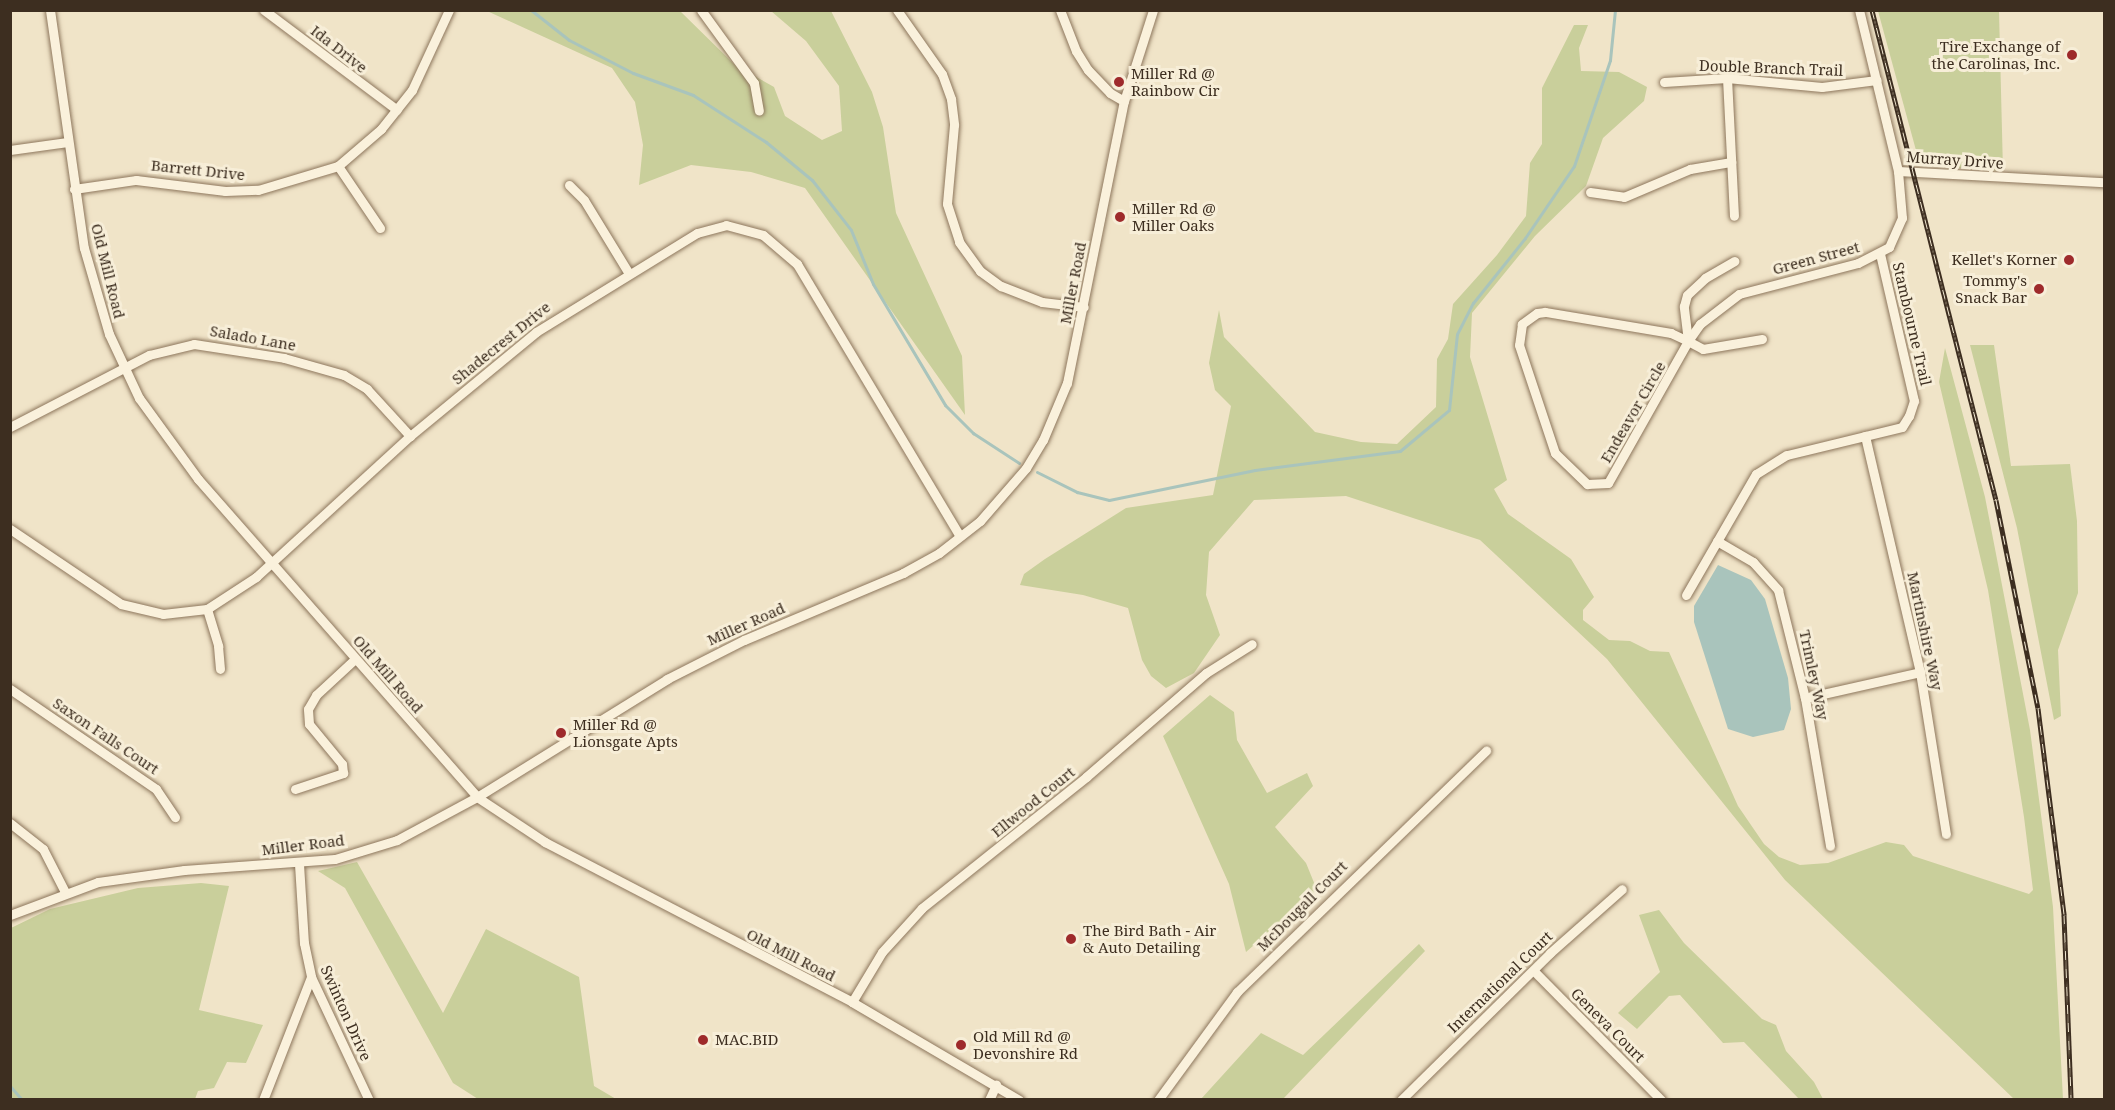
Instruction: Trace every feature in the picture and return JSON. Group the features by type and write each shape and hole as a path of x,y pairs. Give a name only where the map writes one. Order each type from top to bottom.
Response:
{"street":[{"name":"Old Mill Road","path":"50,10 74,189 94,291 124,368 162,432 270,563 477,797 508,821 631,890 852,1002 1019,1100"},
{"name":"Ida Drive","path":"264,10 397,110"},
{"name":"Barrett Drive","path":"74,189 136,180 225,191 258,190 299,181 338,166 381,129 397,110 420,76 449,10"},
{"path":"701,10 754,83 759,111"},
{"path":"897,10 942,74 951,99 954,125 947,204 959,242 981,271 1001,286 1042,303 1084,308"},
{"path":"1060,10 1076,51 1088,70 1124,101"},
{"name":"Miller Road","path":"10,915 65,892 128,876 298,864 381,846 477,797 687,668 744,640 903,573 960,536 1003,497 1043,440 1067,383 1084,308 1124,101 1154,10"},
{"name":"Murray Drive","path":"1859,10 1898,171 2104,182"},
{"path":"1727,78 1734,216"},
{"name":"Double Branch Trail","path":"1664,81 1727,78 1822,87 1877,80"},
{"path":"10,150 67,142"},
{"path":"1590,192 1624,197 1690,169 1731,162"},
{"path":"338,166 380,228"},
{"name":"Green Street","path":"1688,340 1700,324 1739,294 1858,263 1880,254 1889,247 1901,227 1898,171"},
{"path":"569,185 584,200 628,272"},
{"name":"Shadecrest Drive","path":"10,529 121,604 163,614 207,609 270,563 411,436 536,332 628,272 697,233 718,226 749,228 779,245 804,274 960,536"},
{"name":"Stambourne Trail","path":"1686,595 1751,482 1772,462 1902,427 1914,401 1880,254"},
{"path":"1734,261 1705,278 1687,295 1684,306 1688,340 1703,349 1716,350 1762,339"},
{"name":"Endeavor Circle","path":"1545,312 1671,333 1688,340 1608,483 1587,484 1564,466 1547,436 1519,345 1522,324 1528,318 1545,312"},
{"name":"Salado Lane","path":"10,427 158,351 194,344 293,360 336,371 360,384 411,436"},
{"name":"Martinshire Way","path":"1865,436 1920,672 1946,834"},
{"name":"Trimley Way","path":"1717,541 1753,562 1778,590 1805,698 1830,846"},
{"path":"207,609 218,645 220,669"},
{"name":"Ellwood Court","path":"852,1002 882,952 922,908 1086,777 1206,673 1252,644"},
{"path":"295,789 335,778 343,773 342,764 309,723 308,709 316,695 355,659"},
{"path":"1805,698 1920,672"},
{"name":"Saxon Falls Court","path":"10,689 156,789 175,817"},
{"name":"McDougall Court","path":"1158,1100 1237,992 1486,751"},
{"path":"10,824 43,849 65,892"},
{"name":"Swinton Drive","path":"298,864 304,943 311,977 369,1100"},
{"name":"International Court","path":"1401,1100 1622,889"},
{"name":"Geneva Court","path":"1534,971 1661,1100"},
{"path":"263,1100 311,977"},
{"path":"989,1100 996,1085"}],"green space":[{"path":"487,11 680,11 735,65 774,87 785,116 822,140 842,131 839,86 806,41 771,11 831,11 872,92 883,127 896,213 962,356 965,415 805,188 751,172 691,165 639,185 643,145 635,102 612,68"},
{"path":"1878,11 1999,11 2003,171 1920,165"},
{"path":"1574,25 1588,25 1579,48 1581,71 1619,72 1647,87 1644,101 1603,138 1586,186 1535,236 1472,313 1470,357 1507,480 1494,489 1508,514 1571,559 1594,597 1583,610 1583,620 1609,640 1630,641 1650,651 1669,652 1738,806 1764,844 1779,857 1800,865 1828,863 1886,842 1904,845 1913,856 2029,894 2033,890 2024,817 1988,590 1939,382 1945,348 1985,497 2030,730 2053,907 2063,1099 2014,1099 1785,880 1607,659 1480,540 1346,496 1254,500 1209,552 1206,595 1220,635 1194,673 1166,688 1151,676 1142,660 1128,608 1083,595 1020,585 1024,574 1126,508 1213,495 1231,406 1215,390 1209,363 1219,310 1224,337 1315,432 1361,442 1397,444 1436,407 1437,359 1448,339 1453,304 1497,255 1526,216 1530,163 1542,144 1542,88"},
{"path":"1970,345 1994,345 2011,466 2070,464 2077,521 2078,593 2058,650 2061,716 2054,720 2017,528"},
{"path":"1210,695 1234,712 1237,740 1267,793 1307,773 1313,786 1275,827 1306,863 1317,890 1246,952 1229,884 1163,736"},
{"path":"357,862 443,1013 486,929 579,977 594,1086 616,1099 478,1099 453,1083 345,888 318,871"},
{"path":"201,883 229,886 199,1010 263,1025 246,1063 227,1062 214,1088 198,1091 195,1099 11,1099 11,928 50,909 138,888"},
{"path":"1659,910 1684,943 1762,1019 1776,1025 1786,1051 1814,1082 1823,1099 1799,1099 1744,1042 1723,1043 1680,995 1669,996 1637,1029 1618,1013 1660,972 1639,915"},
{"path":"1419,944 1425,951 1283,1099 1201,1099 1261,1033 1303,1055"}],"water":[{"path":"1718,565 1751,580 1765,599 1788,678 1791,709 1784,730 1753,737 1728,729 1694,622 1694,606"}],"waterway":[{"path":"531,10 569,40 633,73 693,95 766,142 812,180 851,230 873,284 945,405 973,433 1019,463"},
{"path":"1037,472 1077,492 1109,500 1255,470 1400,451 1449,410 1457,334 1473,303 1525,238 1574,166 1610,60 1615,10"},
{"path":"10,1086 22,1100"}],"railway":[{"path":"1872,10 1996,500 2038,708 2064,915 2071,1100"}],"place":[{"name":"Tire Exchange of the Carolinas, Inc.","path":"2072,55"},
{"name":"Miller Rd @ Rainbow Cir","path":"1119,82"},
{"name":"Miller Rd @ Miller Oaks","path":"1120,217"},
{"name":"Kellet's Korner","path":"2069,260"},
{"name":"Tommy's Snack Bar","path":"2039,289"},
{"name":"Miller Rd @ Lionsgate Apts","path":"561,733"},
{"name":"The Bird Bath - Air & Auto Detailing","path":"1071,939"},
{"name":"MAC.BID","path":"703,1040"},
{"name":"Old Mill Rd @ Devonshire Rd","path":"961,1045"}]}
